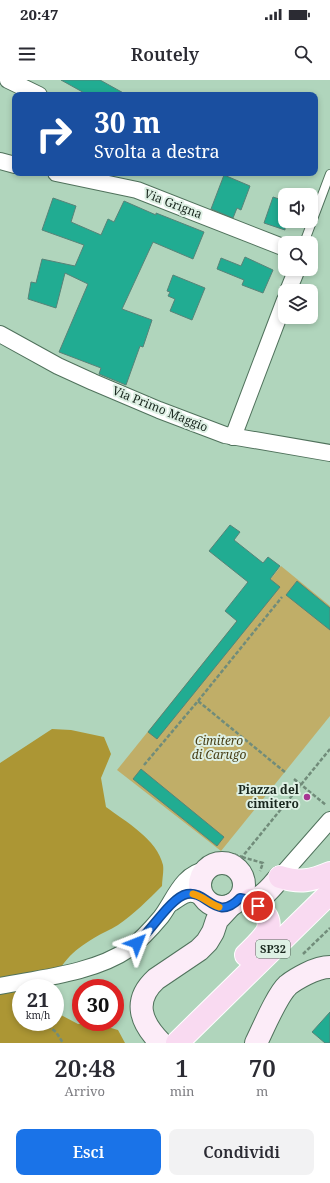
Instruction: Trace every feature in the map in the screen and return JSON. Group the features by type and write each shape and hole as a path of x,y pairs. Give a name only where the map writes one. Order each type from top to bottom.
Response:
{"main road":[{"path":"280,877 293,881 310,880 330,873"},
{"name":"SP32","path":"181,1039 330,893"},
{"path":"181,1039 190,1018 199,1004 264,937 267,932 269,926 267,915 226,905"},
{"path":"216,1005 239,998 330,912"}],"street":[{"path":"8,80 33,92"},
{"path":"0,161 12,164"},
{"name":"Via Grigna","path":"70,176 137,190 278,245"},
{"path":"232,437 278,318"},
{"name":"Via Primo Maggio","path":"0,334 58,366 93,382 159,410 232,437 330,453"},
{"path":"170,904 183,895 188,894 198,895 226,905 256,899 264,894 280,877 330,820"},
{"path":"226,905 202,894 200,888 202,875 211,866 239,862 258,875 280,877"},
{"path":"157,1039 145,1024 142,1015 141,1006 147,990 156,979 199,950 207,942 226,905 243,892 244,885 239,862"},
{"path":"0,986 55,976 96,966 111,960 129,949 144,936 170,904 186,880 195,873 206,870"},
{"path":"256,1043 280,995 287,986 313,970 330,967"}],"lane":[{"path":"307,236 330,174"}],"path":[{"path":"144,765 282,597"},
{"path":"198,701 286,773"},
{"path":"253,843 330,749"},
{"path":"294,779 330,808"},
{"path":"239,862 262,863 258,875"},
{"path":"301,957 330,928"},
{"path":"55,1031 63,1043"}],"green space":[{"name":"Cimitero di Carugo","path":"281,566 330,606 330,716 221,851 117,770"}],"shaded area":[{"path":"52,729 71,730 104,737 111,754 101,778 106,807 148,839 160,856 163,865 162,886 141,907 124,921 97,936 73,953 58,972 55,979 12,979 12,1031 64,1031 64,1017 72,1021 72,1031 119,1031 125,1043 0,1043 0,763"}],"building":[{"path":"61,80 100,80 122,92 83,92"},
{"path":"224,176 250,186 241,210 237,208 233,218 211,209"},
{"path":"273,197 278,199 278,228 264,223"},
{"path":"53,198 76,206 71,222 101,235 108,219 114,222 124,201 156,215 156,213 204,232 193,259 153,242 122,309 152,320 143,347 140,346 126,385 99,374 101,368 59,352 88,284 65,273 56,308 28,299 31,282 36,283 42,259 75,266 84,245 42,230"},
{"path":"245,257 273,270 263,293 242,285 244,280 217,269 221,258 241,266"},
{"path":"173,275 205,288 192,320 170,311 175,299 168,296 170,292 167,291"},
{"path":"230,525 240,532 234,540 263,563 268,557 280,566 270,579 280,587 157,739 148,732 237,621 225,611 248,582 209,551"},
{"path":"297,581 330,608 330,630 286,595"},
{"path":"141,769 224,837 217,846 133,779"},
{"path":"330,1012 330,1043 325,1043 312,1032"}],"slow traffic":[{"path":"193,894 198,895 209,903 219,907"}],"place":[{"name":"Piazza del cimitero","path":"307,797"}],"route":[{"path":"137,943 170,904 183,895 198,895 209,903 219,907 231,905 240,898 250,900 258,906"}]}
